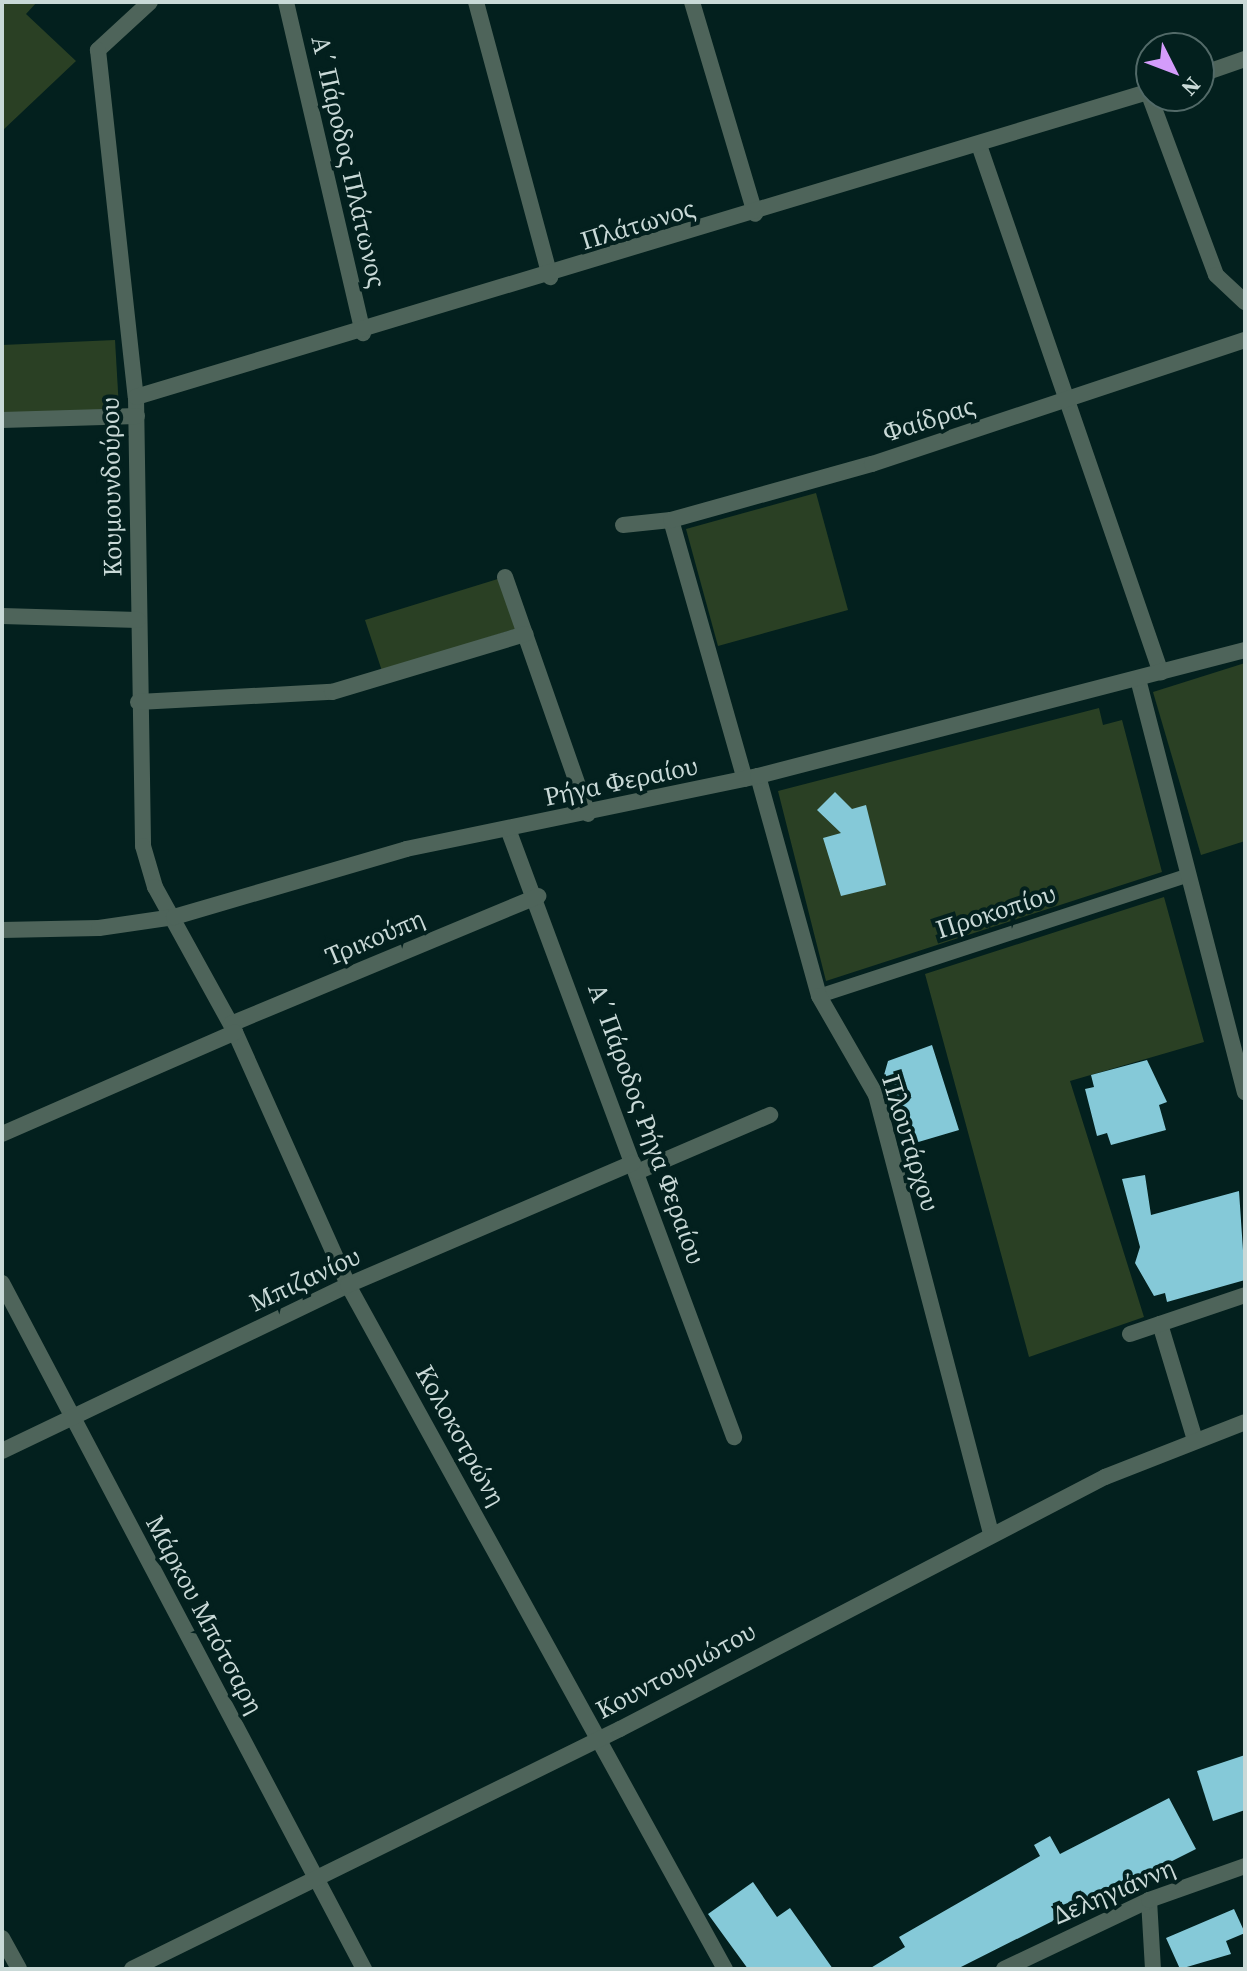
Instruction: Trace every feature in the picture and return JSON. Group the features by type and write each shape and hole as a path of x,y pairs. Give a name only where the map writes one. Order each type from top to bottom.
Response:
{"street":[{"name":"Κουμουνδούρου","path":"150,2 98,50 136,397 138,702 143,846 174,917"},
{"name":"Α΄ Πάροδος Πλάτωνος","path":"286,2 363,333"},
{"path":"476,2 550,277"},
{"path":"692,2 755,214"},
{"path":"1215,69 1245,59"},
{"name":"Πλάτωνος","path":"136,397 550,277 1135,97"},
{"path":"1157,112 1216,275 1245,302"},
{"path":"979,145 1064,401 1161,673"},
{"name":"Φαίδρας","path":"623,525 671,520 1064,401 1245,340"},
{"path":"2,420 137,416"},
{"name":"Πλουτάρχου","path":"671,520 819,996 876,1095 991,1533"},
{"path":"505,577 588,814"},
{"path":"2,616 138,620"},
{"path":"138,702 332,692 525,634"},
{"name":"Ρήγα Φεραίου","path":"2,930 99,928 174,917 406,849 752,778 1245,650"},
{"path":"1138,679 1245,1092"},
{"name":"Α΄ Πάροδος Ρήγα Φεραίου","path":"508,829 538,896 734,1437"},
{"name":"Προκοπίου","path":"819,996 1189,875"},
{"name":"Τρικούπη","path":"2,1134 233,1028 538,896"},
{"name":"Κολοκοτρώνη","path":"174,917 233,1028 348,1285 601,1738 725,1969"},
{"name":"Μπιζανίου","path":"2,1451 348,1285 770,1115"},
{"name":"Μάρκου Μπότσαρη","path":"2,1283 70,1418 364,1969"},
{"path":"1130,1334 1245,1295"},
{"path":"1160,1324 1195,1440"},
{"name":"Κουντουριώτου","path":"132,1969 601,1738 991,1533 1195,1440 1245,1422"},
{"name":"Δεληγιάννη","path":"1004,1969 1149,1900 1245,1866"},
{"path":"1149,1900 1153,1969"},
{"path":"2,1938 19,1969"}],"green space":[{"path":"2,2 37,2 26,14 76,61 2,131"},
{"path":"115,340 119,409 2,414 2,345"},
{"path":"816,493 848,610 718,646 686,529"},
{"path":"501,578 518,628 382,671 365,620"},
{"path":"1245,663 1245,841 1201,855 1153,692"},
{"path":"1099,708 1103,725 1122,720 1162,872 826,981 778,791"},
{"path":"1164,897 1204,1042 1070,1081 1144,1317 1029,1357 925,974"}],"building":[{"path":"835,792 852,809 866,805 886,885 841,896 823,838 841,833 817,810"},
{"path":"932,1045 959,1130 915,1143 911,1129 901,1131 884,1075 888,1061"},
{"path":"1147,1060 1167,1102 1159,1105 1166,1130 1111,1145 1107,1133 1097,1136 1085,1089 1094,1087 1091,1075"},
{"path":"1145,1175 1151,1215 1239,1191 1245,1280 1167,1302 1165,1293 1154,1296 1135,1263 1140,1247 1122,1179"},
{"path":"1245,1755 1245,1810 1213,1821 1197,1771"},
{"path":"1169,1798 1196,1849 957,1969 869,1969 905,1947 899,1937 1040,1856 1034,1845 1050,1836 1060,1854"},
{"path":"753,1882 777,1917 790,1908 833,1969 748,1969 708,1914"},
{"path":"1234,1909 1245,1933 1226,1941 1231,1954 1180,1969 1166,1938"}]}
